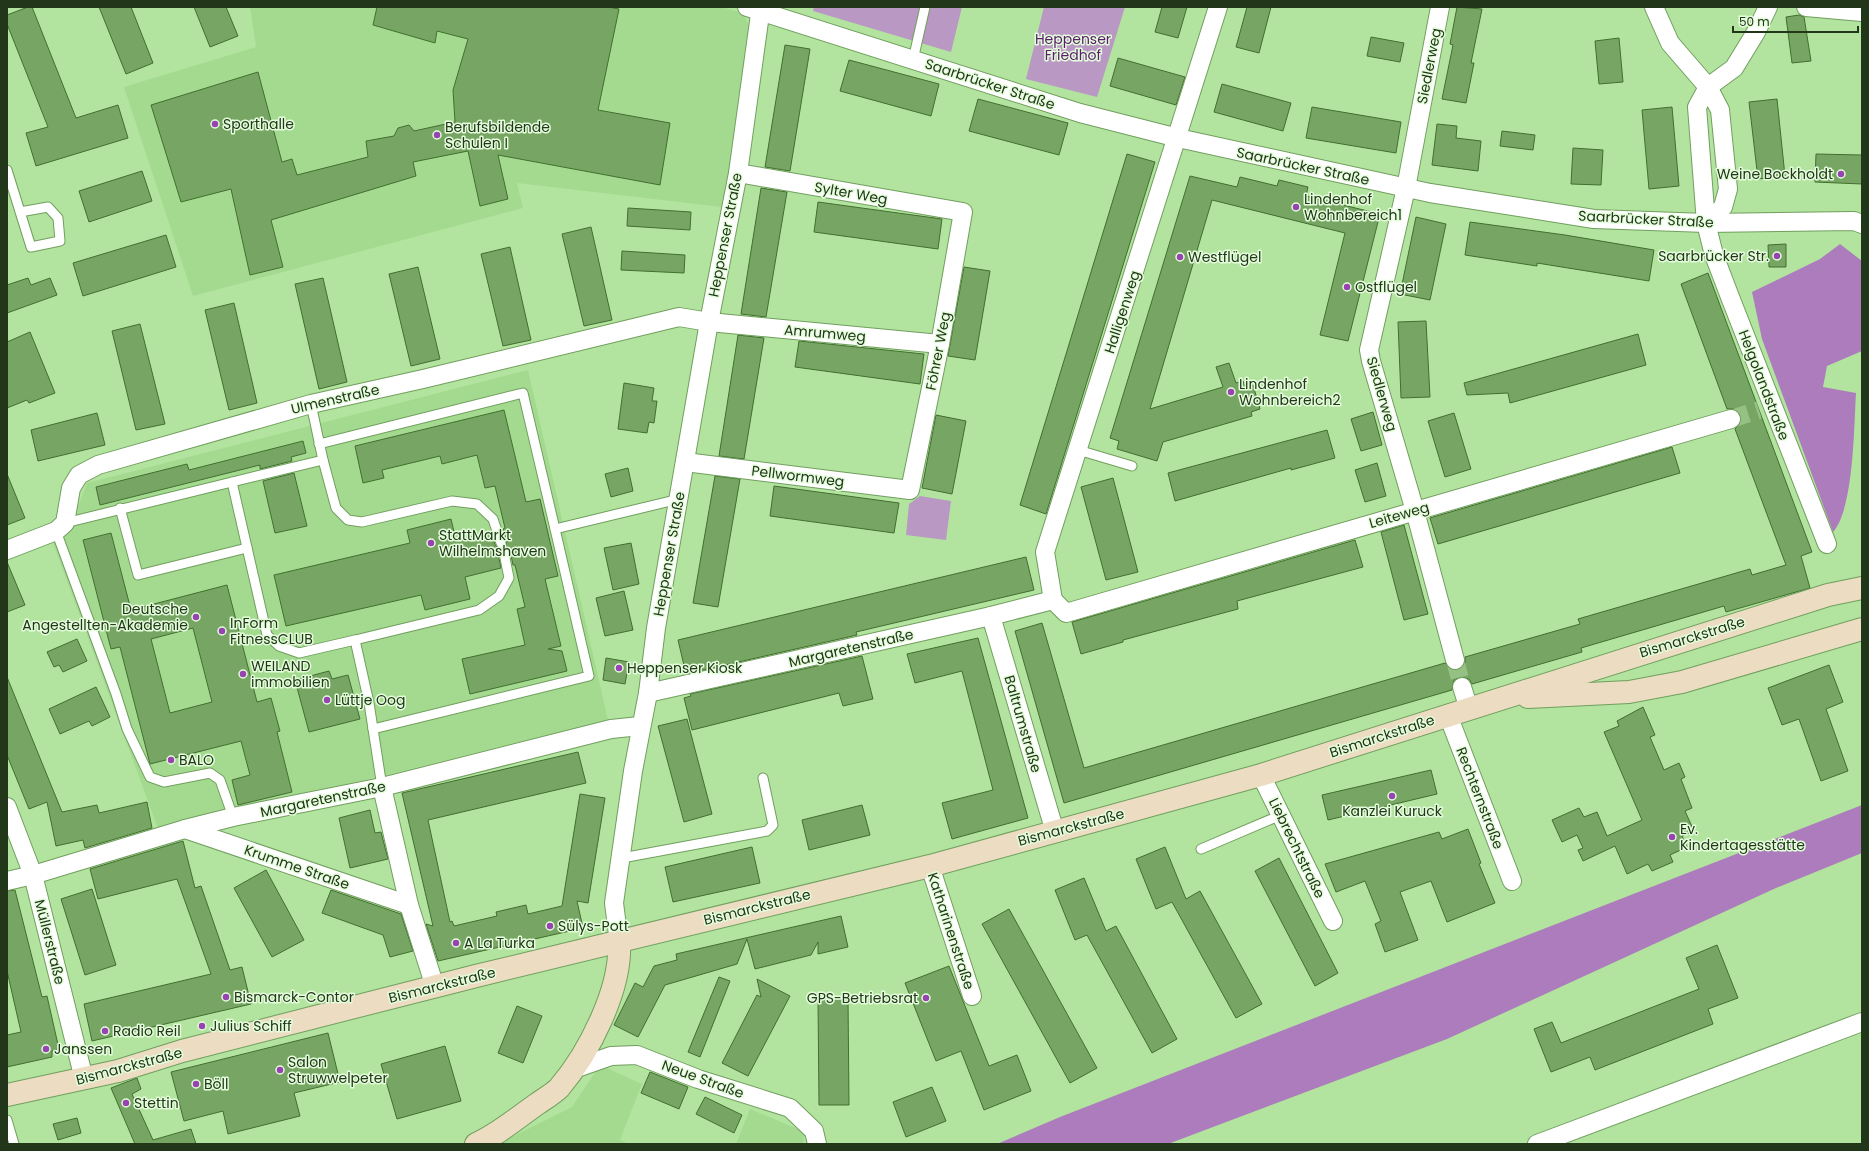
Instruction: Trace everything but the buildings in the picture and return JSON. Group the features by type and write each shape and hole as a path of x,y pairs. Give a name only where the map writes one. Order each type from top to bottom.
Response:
{"main road":[{"path":"1852,590 1862,571"},
{"name":"Bismarckstraße","path":"7,1095 118,1071 182,1051 435,986 619,942 841,886 930,866 1055,832 1261,775 1501,698 1852,590"},
{"name":"Bismarckstraße","path":"1501,698 1630,692 1682,682 1862,629"},
{"name":"Heppenser Straße","path":"476,1144 558,1089 587,1047 607,1007 617,975 620,957 619,942"}],"street":[{"name":"Halligenweg","path":"1053,600 1045,552 1178,138 1218,7"},
{"name":"Siedlerweg","path":"1440,7 1406,188 1369,350 1415,511 1455,660"},
{"path":"1654,7 1670,43 1708,87 1720,110 1728,189 1723,207 1706,223"},
{"path":"1708,87 1734,68 1756,32 1768,7"},
{"path":"1806,7 1862,12"},
{"name":"Saarbrücker Straße","path":"756,9 1080,113 1178,138 1406,188 1594,219 1706,223 1854,220 1862,224"},
{"name":"Heppenser Straße","path":"619,942 614,903 622,858 640,726 648,693 656,628 709,322 738,173 756,9"},
{"name":"Helgolandstraße","path":"1708,87 1698,107 1706,223 1714,255 1766,409 1827,544"},
{"name":"Sylter Weg","path":"738,173 963,212"},
{"name":"Föhrer Weg","path":"910,490 940,344 963,212"},
{"name":"Ulmenstraße","path":"60,527 71,488 79,475 98,464 311,404 431,377 679,317 709,322"},
{"name":"Amrumweg","path":"709,322 940,344"},
{"name":"Leiteweg","path":"1053,600 1066,613 1731,418"},
{"name":"Pellwormweg","path":"685,462 910,490"},
{"path":"7,550 60,527"},
{"name":"Margaretenstraße","path":"648,693 991,616 1053,600"},
{"name":"Baltrumstraße","path":"991,616 1055,832"},
{"path":"1462,687 1469,709"},
{"name":"Rechternstraße","path":"1448,715 1512,881"},
{"name":"Margaretenstraße","path":"7,881 33,875 185,829 233,817 382,787 611,729 640,726"},
{"name":"Liebrechtstraße","path":"1261,775 1333,921"},
{"path":"382,787 409,905 435,986"},
{"name":"Müllerstraße","path":"7,808 33,875 84,1079"},
{"name":"Krumme Straße","path":"185,829 409,905"},
{"name":"Katharinenstraße","path":"930,866 972,996"},
{"path":"1537,1144 1862,1022"},
{"name":"Neue Straße","path":"571,1070 611,1056 637,1055 698,1079 790,1108 814,1131 817,1144"}],"lane":[{"path":"913,60 925,7"},
{"path":"7,170 20,212 31,247 60,241 58,218 48,206 20,212"},
{"path":"320,444 523,393 589,676 373,729"},
{"path":"311,404 323,460 336,508 348,520 362,522 452,501 477,504 493,518 501,543"},
{"path":"1078,450 1132,466"},
{"path":"233,817 220,780 210,773 164,782 150,777 127,729 60,527 120,508 323,460"},
{"path":"232,482 267,635 279,646 299,653 478,610 499,596 509,578 504,553"},
{"path":"555,529 679,499"},
{"path":"120,508 138,575 247,548"},
{"path":"355,640 370,703 382,787"},
{"path":"622,858 767,831 773,825 763,778"},
{"path":"1201,849 1280,815"},
{"path":"7,1120 13,1142"},
{"path":"7,1131 13,1142"}],"shaded area":[{"name":"Berufsbildende Schulen I","path":"250,7 721,7 743,13 754,36 722,207 517,183 523,208 193,296 124,87 256,47"},
{"path":"1840,244 1862,261 1862,351 1827,366 1823,387 1856,393 1852,466 1849,486 1840,521 1833,532 1762,339 1752,292 1820,259"},
{"path":"528,370 608,720 159,831 53,543 68,533 87,483"},
{"path":"1862,805 1862,853 1776,888 1447,1039 1168,1144 997,1144 1060,1117"},
{"path":"600,1065 642,1084 620,1140 629,1144 498,1144 572,1107"},
{"path":"750,1109 805,1132 803,1144 736,1144"}],"green space":[{"path":"814,7 962,7 951,52 813,11"},
{"name":"Heppenser Friedhof","path":"1044,7 1125,7 1097,97 1026,79"},
{"path":"920,496 951,501 946,540 906,535 909,504"}],"tunnel":[{"path":"1731,419 1759,410"},
{"path":"1455,660 1462,687"}],"place":[{"name":"Sporthalle","path":"215,124"},
{"name":"Berufsbildende Schulen I","path":"437,135"},
{"name":"Weine Bockholdt","path":"1841,174"},
{"name":"Lindenhof Wohnbereich1","path":"1296,207"},
{"name":"Saarbrücker Str.","path":"1777,256"},
{"name":"Westflügel","path":"1180,257"},
{"name":"Ostflügel","path":"1347,287"},
{"name":"Lindenhof Wohnbereich2","path":"1231,392"},
{"name":"StattMarkt Wilhelmshaven","path":"431,543"},
{"name":"Deutsche Angestellten-Akademie","path":"196,617"},
{"name":"InForm FitnessCLUB","path":"222,631"},
{"name":"Heppenser Kiosk","path":"619,668"},
{"name":"WEILAND immobilien","path":"243,674"},
{"name":"Lüttje Oog","path":"327,700"},
{"name":"BALO","path":"171,760"},
{"name":"Kanzlei Kuruck","path":"1392,796"},
{"name":"Ev. Kindertagesstätte","path":"1672,837"},
{"name":"Sülys-Pott","path":"550,926"},
{"name":"A La Turka","path":"456,943"},
{"name":"Bismarck-Contor","path":"226,997"},
{"name":"GPS-Betriebsrat","path":"926,998"},
{"name":"Julius Schiff","path":"202,1026"},
{"name":"Radio Reil","path":"105,1031"},
{"name":"Janssen","path":"46,1049"},
{"name":"Salon Struwwelpeter","path":"280,1070"},
{"name":"Böll","path":"196,1084"},
{"name":"Stettin","path":"126,1103"}]}
